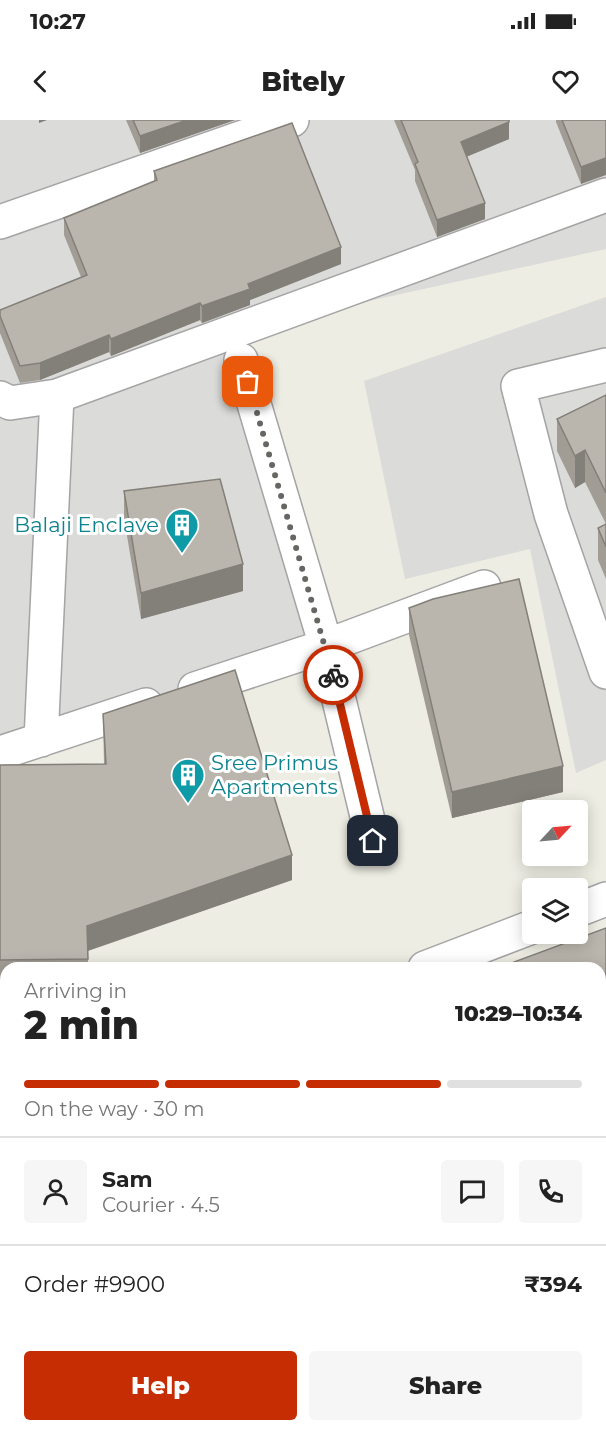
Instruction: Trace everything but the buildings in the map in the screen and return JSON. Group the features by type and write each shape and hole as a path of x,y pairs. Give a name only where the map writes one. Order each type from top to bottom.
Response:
{"street":[{"path":"0,222 292,120"},
{"path":"0,398 10,402 57,396 606,195"},
{"path":"241,360 326,646 373,841"},
{"path":"606,365 518,386 551,514 606,672"},
{"path":"41,740 57,396"},
{"path":"0,753 326,646 484,587"},
{"path":"588,906 606,899"},
{"path":"441,962 522,931"}],"shaded area":[{"path":"0,120 606,120 606,249 242,329 318,639 0,752"},
{"path":"606,297 606,760 576,773 530,549 405,579 364,381"}],"way so far":[{"path":"248,382 333,675"}],"place":[{"name":"Balaji Enclave","path":"182,554"},
{"name":"Sree Primus Apartments","path":"188,804"}],"route":[{"path":"333,675 373,841"}]}
